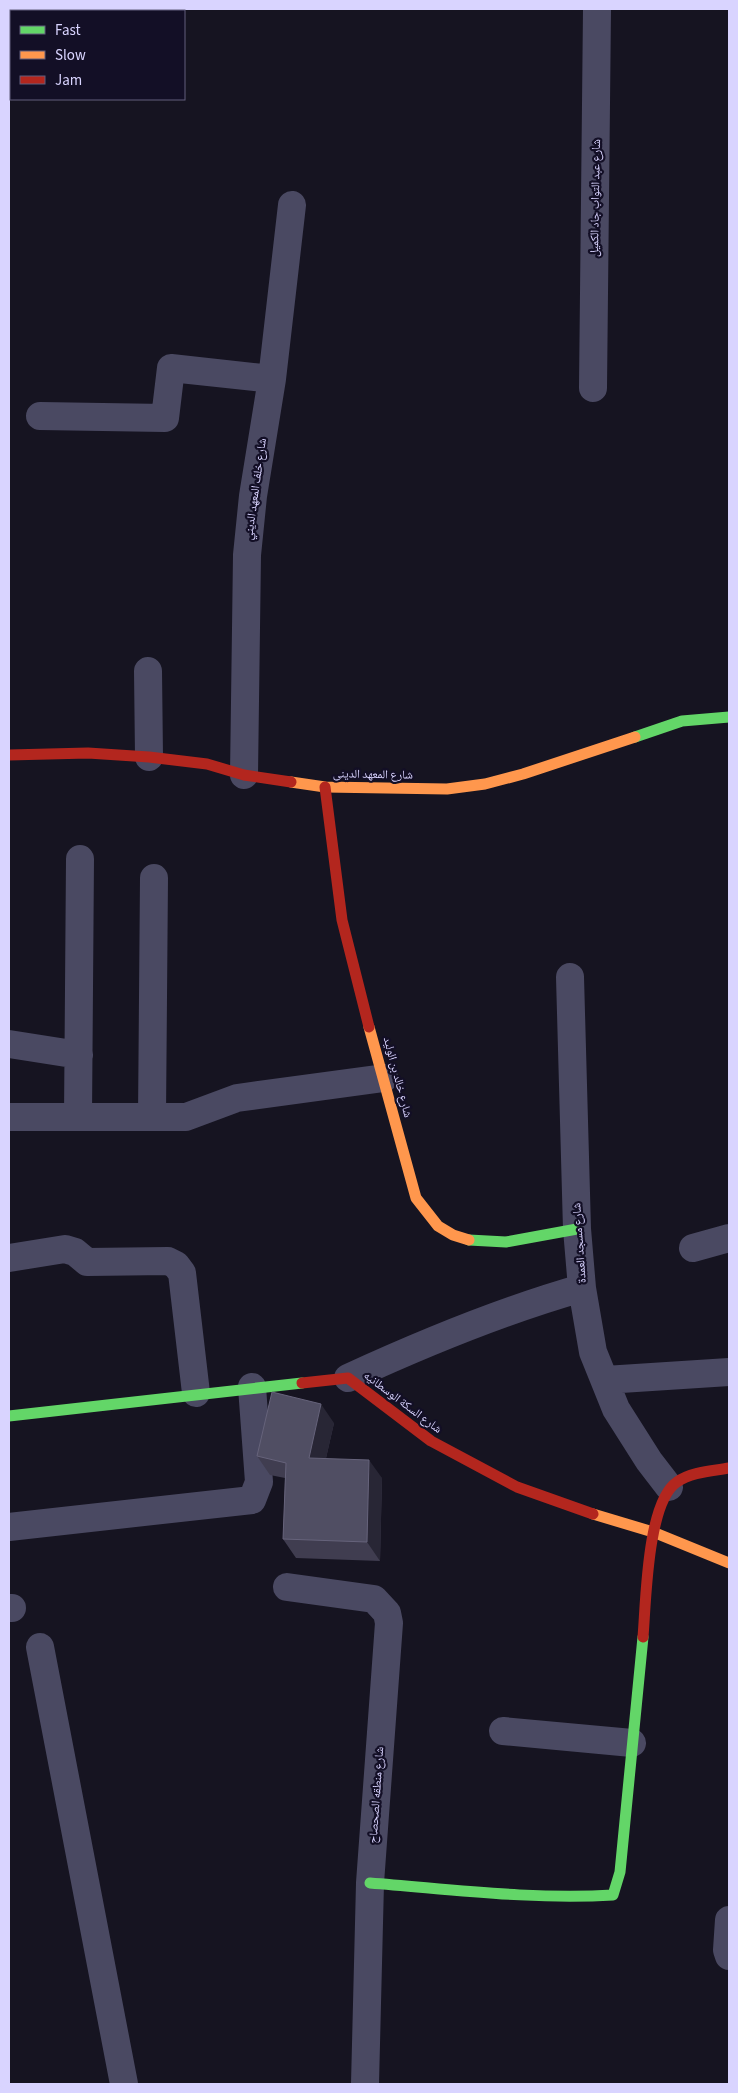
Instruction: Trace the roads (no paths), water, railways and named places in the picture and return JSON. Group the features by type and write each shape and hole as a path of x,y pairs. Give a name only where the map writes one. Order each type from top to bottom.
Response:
{"street":[{"name":"شارع عبد التواب جاد الكميل","path":"593,388 597,9"},
{"name":"شارع خلف المعهد الديني","path":"244,775 247,555 253,496 272,379 292,205"},
{"path":"40,416 166,418 171,368 272,379"},
{"path":"148,671 149,757"},
{"name":"شارع المعهد الدينى","path":"9,755 88,753 149,757 207,764 244,775 325,787 447,789 485,784 523,774 682,720 729,717"},
{"name":"شارع خالد بن الوليد","path":"325,787 342,920 354,974 416,1198 438,1226 470,1242 504,1242 577,1229"},
{"path":"78,1117 80,859"},
{"path":"152,1117 154,878"},
{"name":"شارع مسجد العمدة","path":"570,977 577,1229 582,1288 593,1352 616,1409 649,1461 669,1488"},
{"path":"9,1044 79,1055"},
{"path":"9,1117 186,1117 237,1098 384,1078"},
{"path":"693,1248 729,1238"},
{"path":"9,1258 65,1249 75,1252 88,1262 168,1261 176,1265 182,1273 196,1393"},
{"path":"348,1378 440,1338 537,1302 582,1288"},
{"path":"605,1380 729,1372"},
{"name":"شارع السكة الوسطانيه","path":"9,1416 196,1393 348,1378 431,1441 517,1487 563,1505 653,1532 729,1563"},
{"path":"9,1526 252,1500 259,1482 252,1387"},
{"path":"370,1883 517,1894 581,1897 612,1895 618,1886 620,1872 653,1532 660,1505 669,1488 685,1476 729,1468"},
{"name":"شارع منطقه الصحصاح","path":"287,1587 374,1598 387,1613 389,1623 370,1883 365,2084"},
{"path":"40,1647 124,2084"},
{"path":"503,1731 632,1743"},
{"path":"729,1920 727,1950 729,1956"}]}
